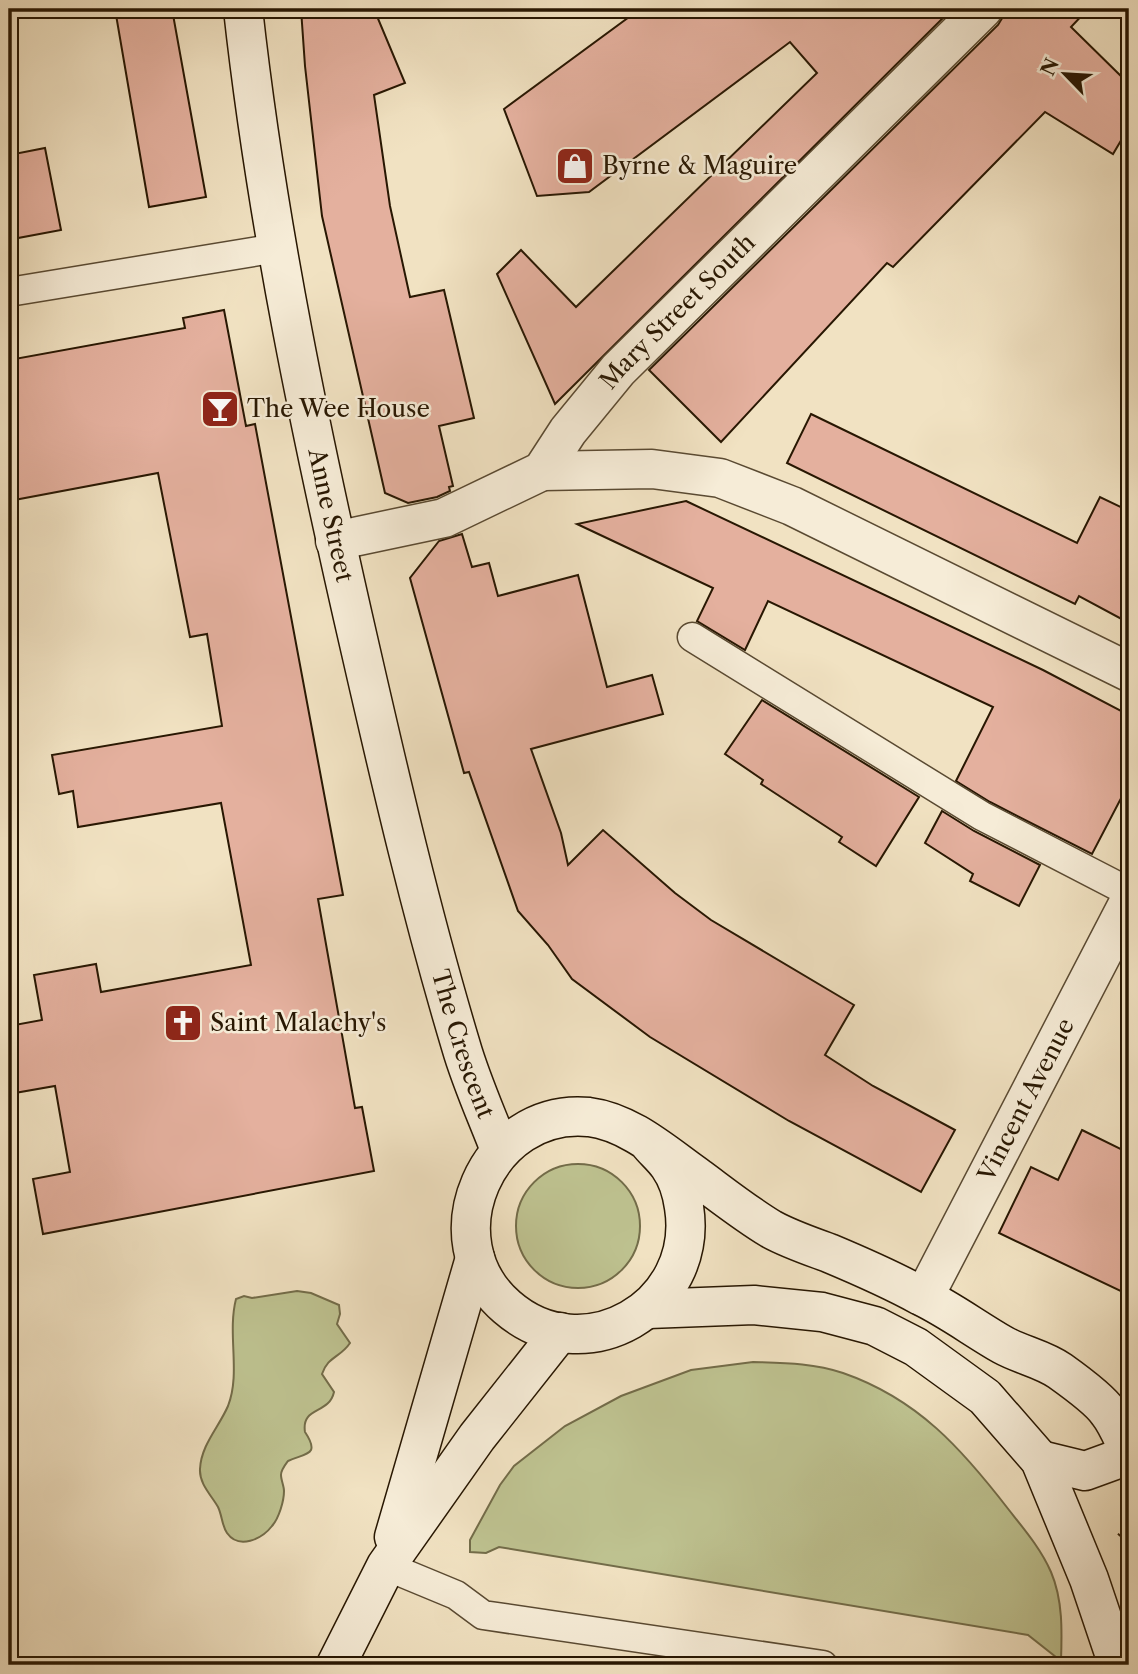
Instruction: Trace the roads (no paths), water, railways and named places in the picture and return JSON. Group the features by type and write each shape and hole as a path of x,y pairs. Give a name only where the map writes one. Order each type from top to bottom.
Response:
{"main road":[{"name":"Anne Street","path":"243,9 254,104 277,248 335,541 399,817 431,935"},
{"name":"Mary Street South","path":"542,471 568,431 618,370 984,9"},
{"path":"335,541 444,518 542,471 652,469 720,478 792,506 1129,672"},
{"name":"Vincent Avenue","path":"923,1297 1129,902"},
{"name":"The Crescent","path":"431,935 461,1048 500,1150"},
{"path":"648,1142 669,1166 682,1194 687,1225 682,1257 669,1285 648,1309 621,1325 591,1333 560,1332 532,1323 507,1307 488,1284 475,1258 470,1230 473,1200 484,1174 500,1150 526,1131 556,1119 589,1117 620,1125 648,1142 773,1230 844,1259 923,1297 1006,1347 1058,1369 1108,1411 1129,1453 1085,1471 1040,1460"},
{"path":"386,1566 475,1258"},
{"path":"648,1309 754,1305 822,1312 875,1326 916,1348 985,1396 1040,1460 1089,1579 1118,1665"},
{"path":"336,1665 386,1566 477,1437 560,1332"}],"lane":[{"path":"9,292 277,248"},
{"path":"692,636 982,816 1129,891"},
{"path":"386,1566 456,1595 483,1615 823,1665"}],"place":[{"name":"Byrne & Maguire","path":"575,166"},
{"name":"The Wee House","path":"220,409"},
{"name":"Saint Malachy's","path":"183,1023"}]}
